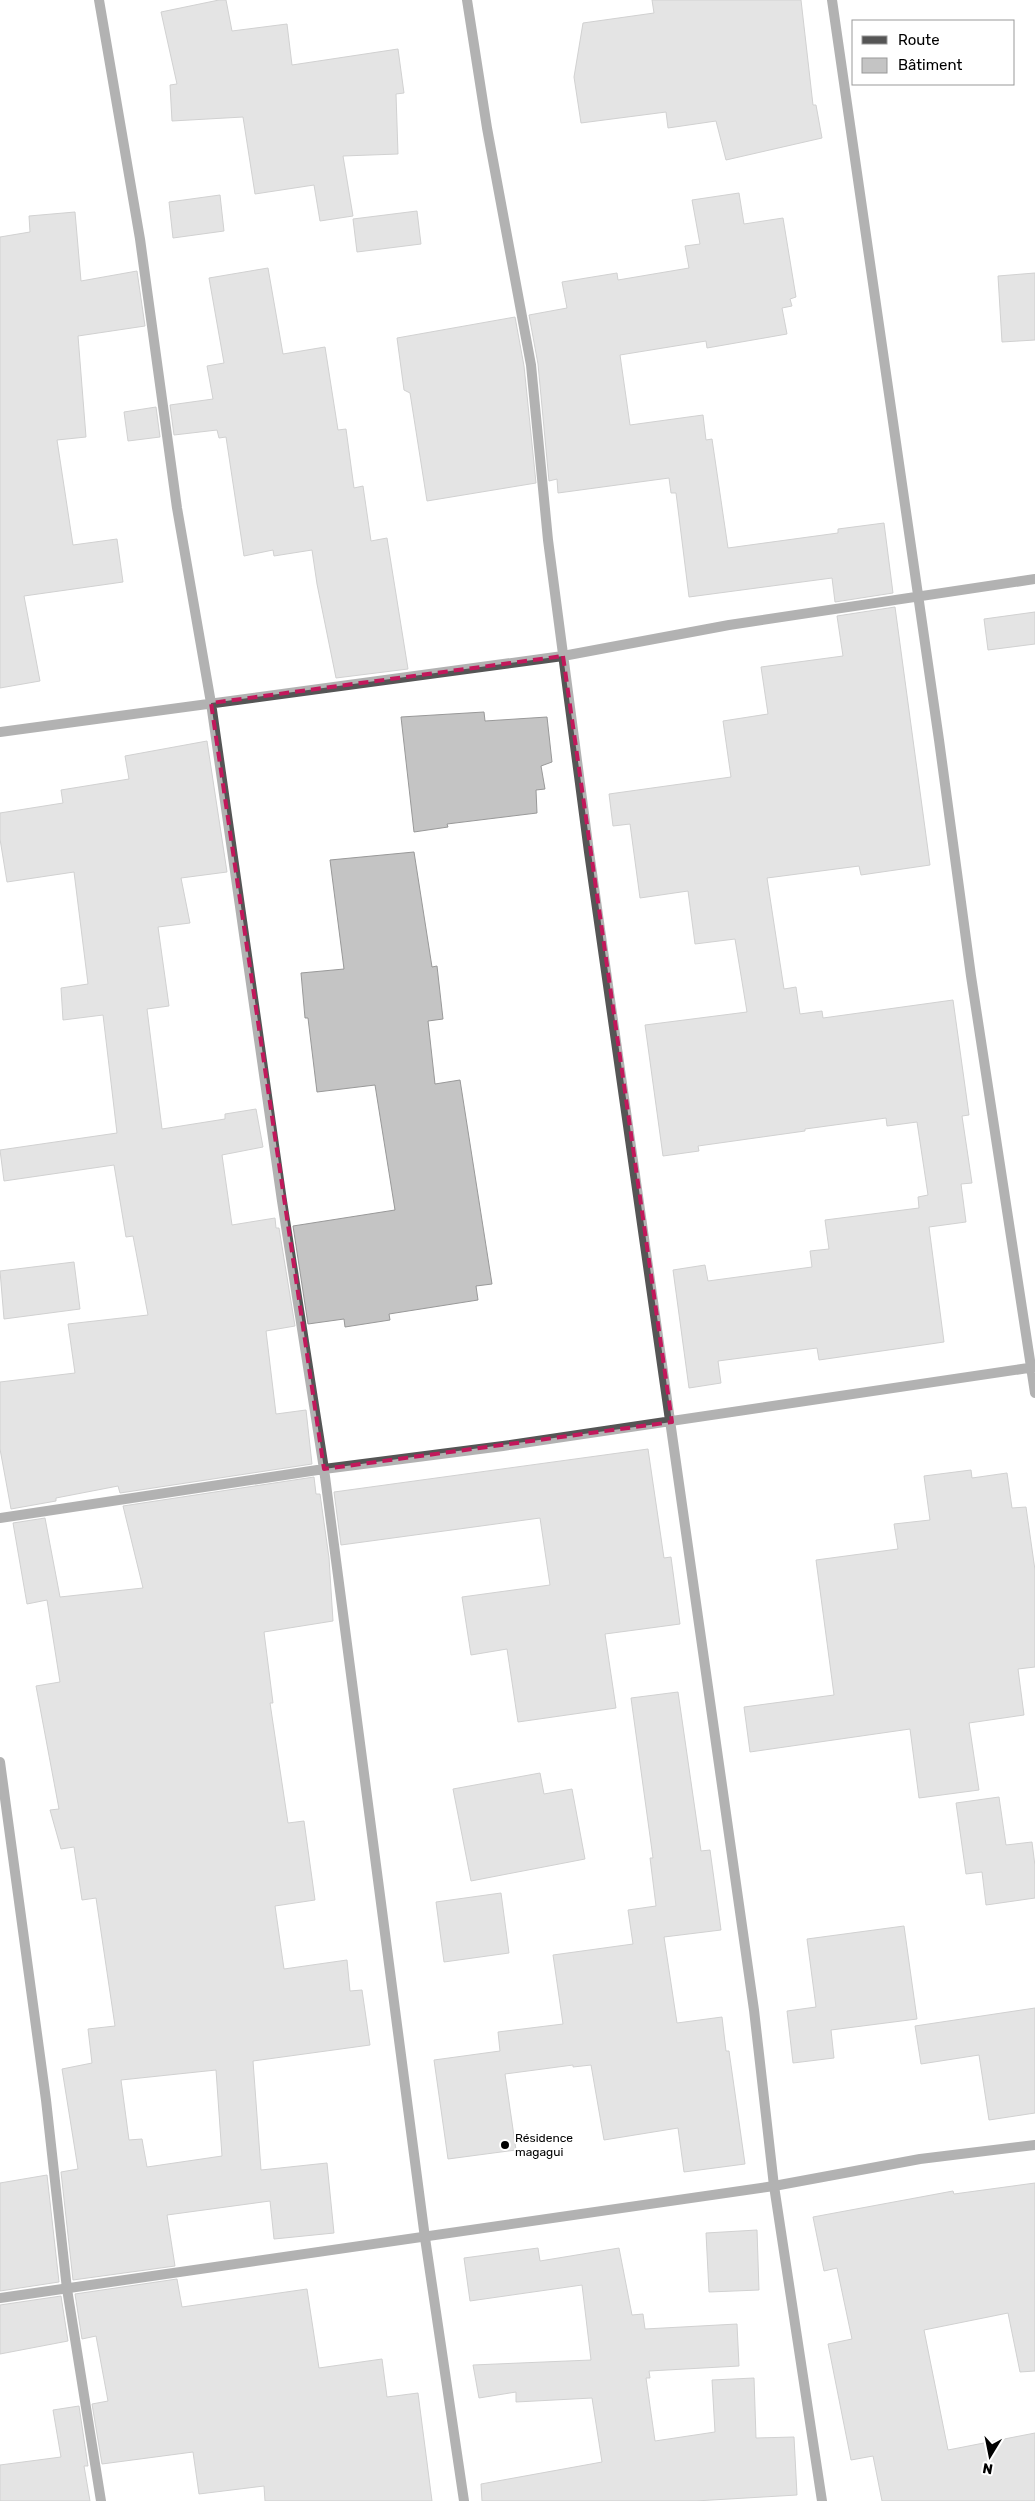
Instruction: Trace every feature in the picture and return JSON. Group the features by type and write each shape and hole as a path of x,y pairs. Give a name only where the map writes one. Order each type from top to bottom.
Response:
{"street":[{"path":"99,0 140,239 177,508 211,703 276,1162 324,1469 425,2238 464,2501"},
{"path":"467,0 487,128 531,365 548,540 563,656 652,1298 672,1422 754,2010 774,2186 822,2501"},
{"path":"832,0 918,595 970,976 1002,1192 1033,1368 1035,1393"},
{"path":"0,732 563,656 729,625 918,595 1035,579"},
{"path":"0,1518 324,1469 672,1422 1033,1368"},
{"path":"0,1762 46,2100 67,2289 101,2501"},
{"path":"0,2298 774,2186 920,2159 1035,2145"}],"highlighted area":[{"path":"563,656 672,1422 324,1469 211,703"}],"building":[{"path":"226,0 232,31 287,24 292,65 398,49 404,93 396,94 398,154 343,156 353,216 320,221 314,185 255,194 243,117 172,121 170,85 177,84 161,12"},
{"path":"652,0 801,0 813,105 816,105 822,138 726,160 716,121 668,128 666,112 581,123 574,77 583,23 654,13"},
{"path":"739,193 744,224 783,218 796,297 790,299 792,306 782,308 787,334 707,348 706,341 620,355 630,425 703,415 706,440 712,439 728,548 838,533 838,529 884,523 893,593 835,602 832,578 689,597 676,493 671,493 669,478 558,493 557,479 549,481 538,364 529,315 567,308 562,282 617,273 618,280 689,268 685,246 700,244 692,200"},
{"path":"220,195 224,231 173,238 169,202"},
{"path":"417,211 421,244 357,252 353,219"},
{"path":"75,212 81,281 137,271 145,326 78,336 86,437 57,440 73,545 117,539 123,582 24,596 40,681 0,688 0,237 30,232 29,216"},
{"path":"268,268 283,354 325,347 338,430 346,429 354,488 363,486 371,541 387,538 408,669 336,678 312,550 274,556 273,550 244,556 226,437 219,438 217,430 174,435 170,405 213,399 207,366 224,363 209,278"},
{"path":"1035,273 1035,340 1002,342 998,276"},
{"path":"515,317 524,366 536,483 427,501 410,393 404,390 397,338"},
{"path":"156,407 160,437 128,441 124,412"},
{"path":"895,607 930,865 861,875 859,866 767,878 784,989 796,987 800,1014 822,1011 823,1018 953,1000 969,1115 962,1116 972,1183 961,1184 966,1222 929,1227 944,1342 819,1360 817,1348 718,1361 721,1383 689,1388 673,1270 705,1265 708,1281 812,1267 810,1251 829,1249 825,1220 919,1208 918,1197 928,1195 917,1122 887,1126 886,1118 698,1146 699,1151 663,1156 645,1025 747,1012 735,939 695,944 688,891 640,898 630,824 613,826 609,794 731,777 723,721 768,714 761,667 843,656 837,616"},
{"path":"1035,612 1035,644 988,650 984,619"},
{"path":"484,712 485,721 547,717 552,762 541,766 545,789 536,790 537,813 447,824 448,827 414,832 401,717"},
{"path":"207,741 227,872 181,878 190,923 158,927 169,1006 147,1009 162,1129 225,1119 225,1114 256,1109 263,1147 222,1155 232,1225 275,1218 276,1228 279,1228 295,1326 266,1331 276,1414 306,1410 312,1464 120,1493 118,1486 56,1498 56,1501 11,1509 0,1449 0,1382 75,1373 68,1324 148,1315 133,1236 126,1237 114,1165 4,1181 0,1150 117,1133 103,1015 63,1020 61,988 88,984 74,872 7,882 0,839 0,813 63,803 61,790 129,779 125,756"},
{"path":"414,852 432,967 437,966 443,1019 428,1021 435,1084 460,1080 492,1284 476,1286 478,1300 389,1314 390,1320 345,1327 344,1319 308,1324 293,1226 395,1210 375,1085 317,1092 308,1018 305,1018 301,973 344,969 330,860"},
{"path":"74,1262 80,1309 4,1319 0,1271"},
{"path":"648,1449 664,1558 671,1557 680,1624 605,1634 616,1708 518,1722 507,1649 471,1655 462,1597 550,1585 540,1518 341,1545 334,1492"},
{"path":"971,1470 972,1478 1007,1473 1012,1508 1026,1507 1035,1570 1035,1667 1018,1669 1024,1715 969,1723 979,1790 919,1798 910,1729 750,1752 744,1707 834,1695 816,1560 898,1549 894,1524 930,1520 924,1476"},
{"path":"314,1477 316,1494 320,1494 329,1558 333,1621 264,1632 273,1703 270,1703 288,1823 304,1821 315,1900 275,1906 284,1969 347,1960 350,1991 362,1990 370,2045 253,2061 261,2170 327,2163 334,2233 274,2239 270,2201 167,2215 175,2266 73,2280 61,2172 78,2169 62,2069 92,2063 88,2029 115,2026 96,1898 82,1900 74,1847 61,1849 50,1810 59,1809 36,1686 60,1682 47,1600 27,1604 13,1523 45,1518 60,1597 143,1588 123,1506","holes":["216,2070 222,2156 147,2167 142,2139 129,2140 121,2080"]},
{"path":"678,1692 701,1851 710,1850 721,1930 664,1937 677,2023 722,2017 726,2051 729,2051 745,2164 684,2172 678,2128 604,2140 591,2065 573,2067 573,2065 505,2074 516,2150 448,2159 434,2060 500,2051 498,2032 563,2024 553,1955 633,1944 628,1910 656,1906 650,1858 653,1858 631,1698"},
{"path":"540,1773 544,1794 572,1789 585,1859 471,1881 453,1789"},
{"path":"999,1797 1006,1845 1032,1842 1035,1866 1035,1898 986,1905 982,1872 966,1874 956,1803"},
{"path":"501,1893 509,1953 444,1962 436,1902"},
{"path":"904,1926 917,2019 831,2030 834,2058 793,2063 787,2011 816,2007 807,1939"},
{"path":"1035,2008 1035,2113 989,2120 979,2055 921,2064 915,2026"},
{"path":"47,2175 59,2282 0,2291 0,2183"},
{"path":"1035,2183 1035,2371 1020,2372 1008,2313 924,2330 948,2450 1035,2433 1035,2501 882,2501 873,2456 851,2460 828,2344 852,2339 837,2268 824,2271 813,2217 953,2191 954,2194"},
{"path":"757,2230 759,2290 709,2292 706,2233"},
{"path":"538,2248 540,2261 619,2248 632,2315 643,2314 645,2329 737,2324 739,2366 649,2371 650,2378 646,2378 655,2441 715,2432 712,2380 754,2378 756,2438 794,2437 797,2495 695,2501 482,2501 481,2484 602,2462 592,2398 516,2402 516,2392 479,2398 473,2365 591,2360 582,2285 470,2301 464,2258"},
{"path":"177,2279 182,2307 307,2289 319,2368 382,2359 387,2397 418,2393 432,2501 265,2501 264,2486 199,2494 193,2452 102,2464 92,2404 108,2401 96,2336 82,2339 75,2294"},
{"path":"61,2296 68,2341 0,2354 0,2305"},
{"path":"79,2406 88,2466 84,2466 90,2501 0,2501 0,2465 61,2457 53,2410"}],"place":[{"name":"Résidence magagui","path":"505,2145"}]}
